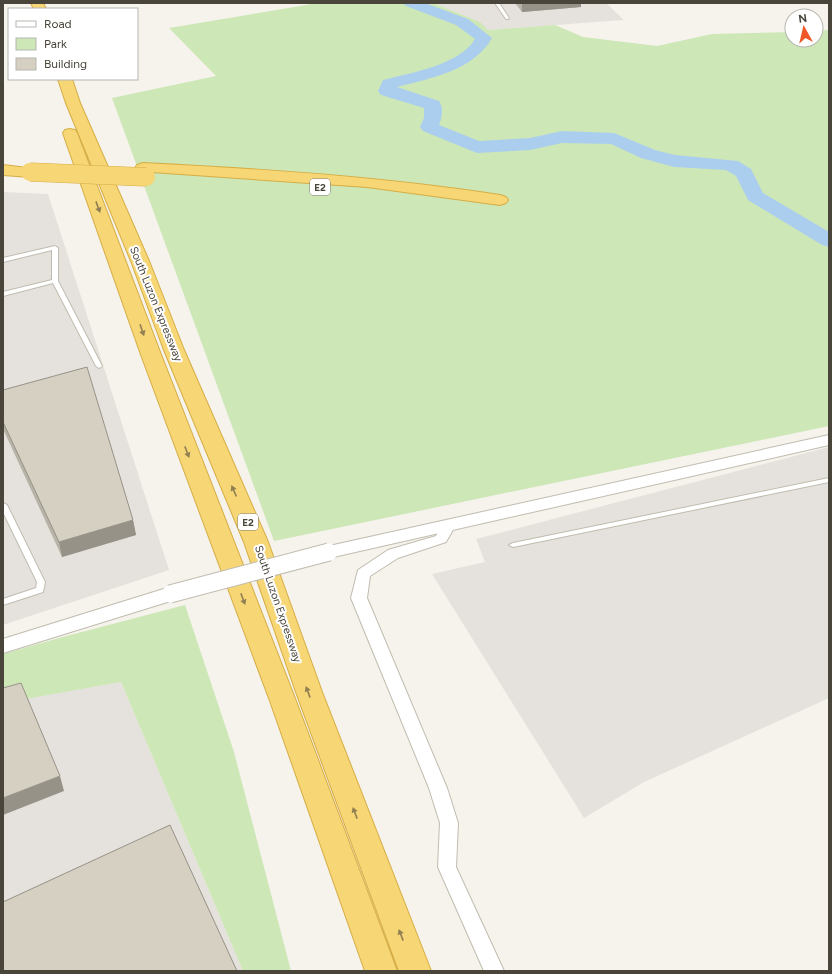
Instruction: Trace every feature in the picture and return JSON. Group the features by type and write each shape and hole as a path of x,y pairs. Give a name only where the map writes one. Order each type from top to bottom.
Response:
{"highway":[{"name":"South Luzon Expressway","path":"50,80 155,366 283,702 381,971"},
{"name":"South Luzon Expressway","path":"65,80 73,103 140,261 174,350 256,542 308,692 415,971"},
{"path":"3,162 29,168"},
{"name":"E2","path":"3,170 29,168 145,172 381,192 496,205"}],"street":[{"path":"3,646 170,594 330,552 447,528 829,440"},
{"path":"447,528 440,538 393,554 363,574 359,598 438,788 449,823 447,867 494,971"}],"lane":[{"path":"497,3 507,18"},
{"path":"3,260 54,248 55,282 99,366"},
{"path":"3,294 55,282"},
{"path":"513,544 829,480"},
{"path":"3,505 40,582 40,590 3,602"}],"shaded area":[{"path":"433,3 606,3 624,20 488,30 479,22"},
{"path":"3,192 48,194 169,570 3,625"},
{"path":"829,447 829,698 644,782 584,818 432,574 485,562 476,539"},
{"path":"121,682 243,971 3,971 3,702"}],"green space":[{"path":"311,3 433,3 480,22 488,30 555,25 583,37 657,46 712,34 784,32 784,48 824,48 824,30 829,30 829,426 274,541 112,98 216,76 169,28 312,4"},
{"path":"185,605 234,752 291,971 243,971 121,682 3,703 3,654"}],"building":[{"path":"87,367 133,520 59,542 3,422 3,390"},
{"path":"21,683 60,776 3,798 3,688"},
{"path":"170,825 237,971 3,971 3,902"}],"waterway":[{"path":"411,3 462,22 484,38 469,56 457,63 389,84 387,91 411,97 433,105 433,118 429,127 477,147 530,144 562,137 614,139 648,154 674,161 731,165 744,173 755,196 829,241"}]}
